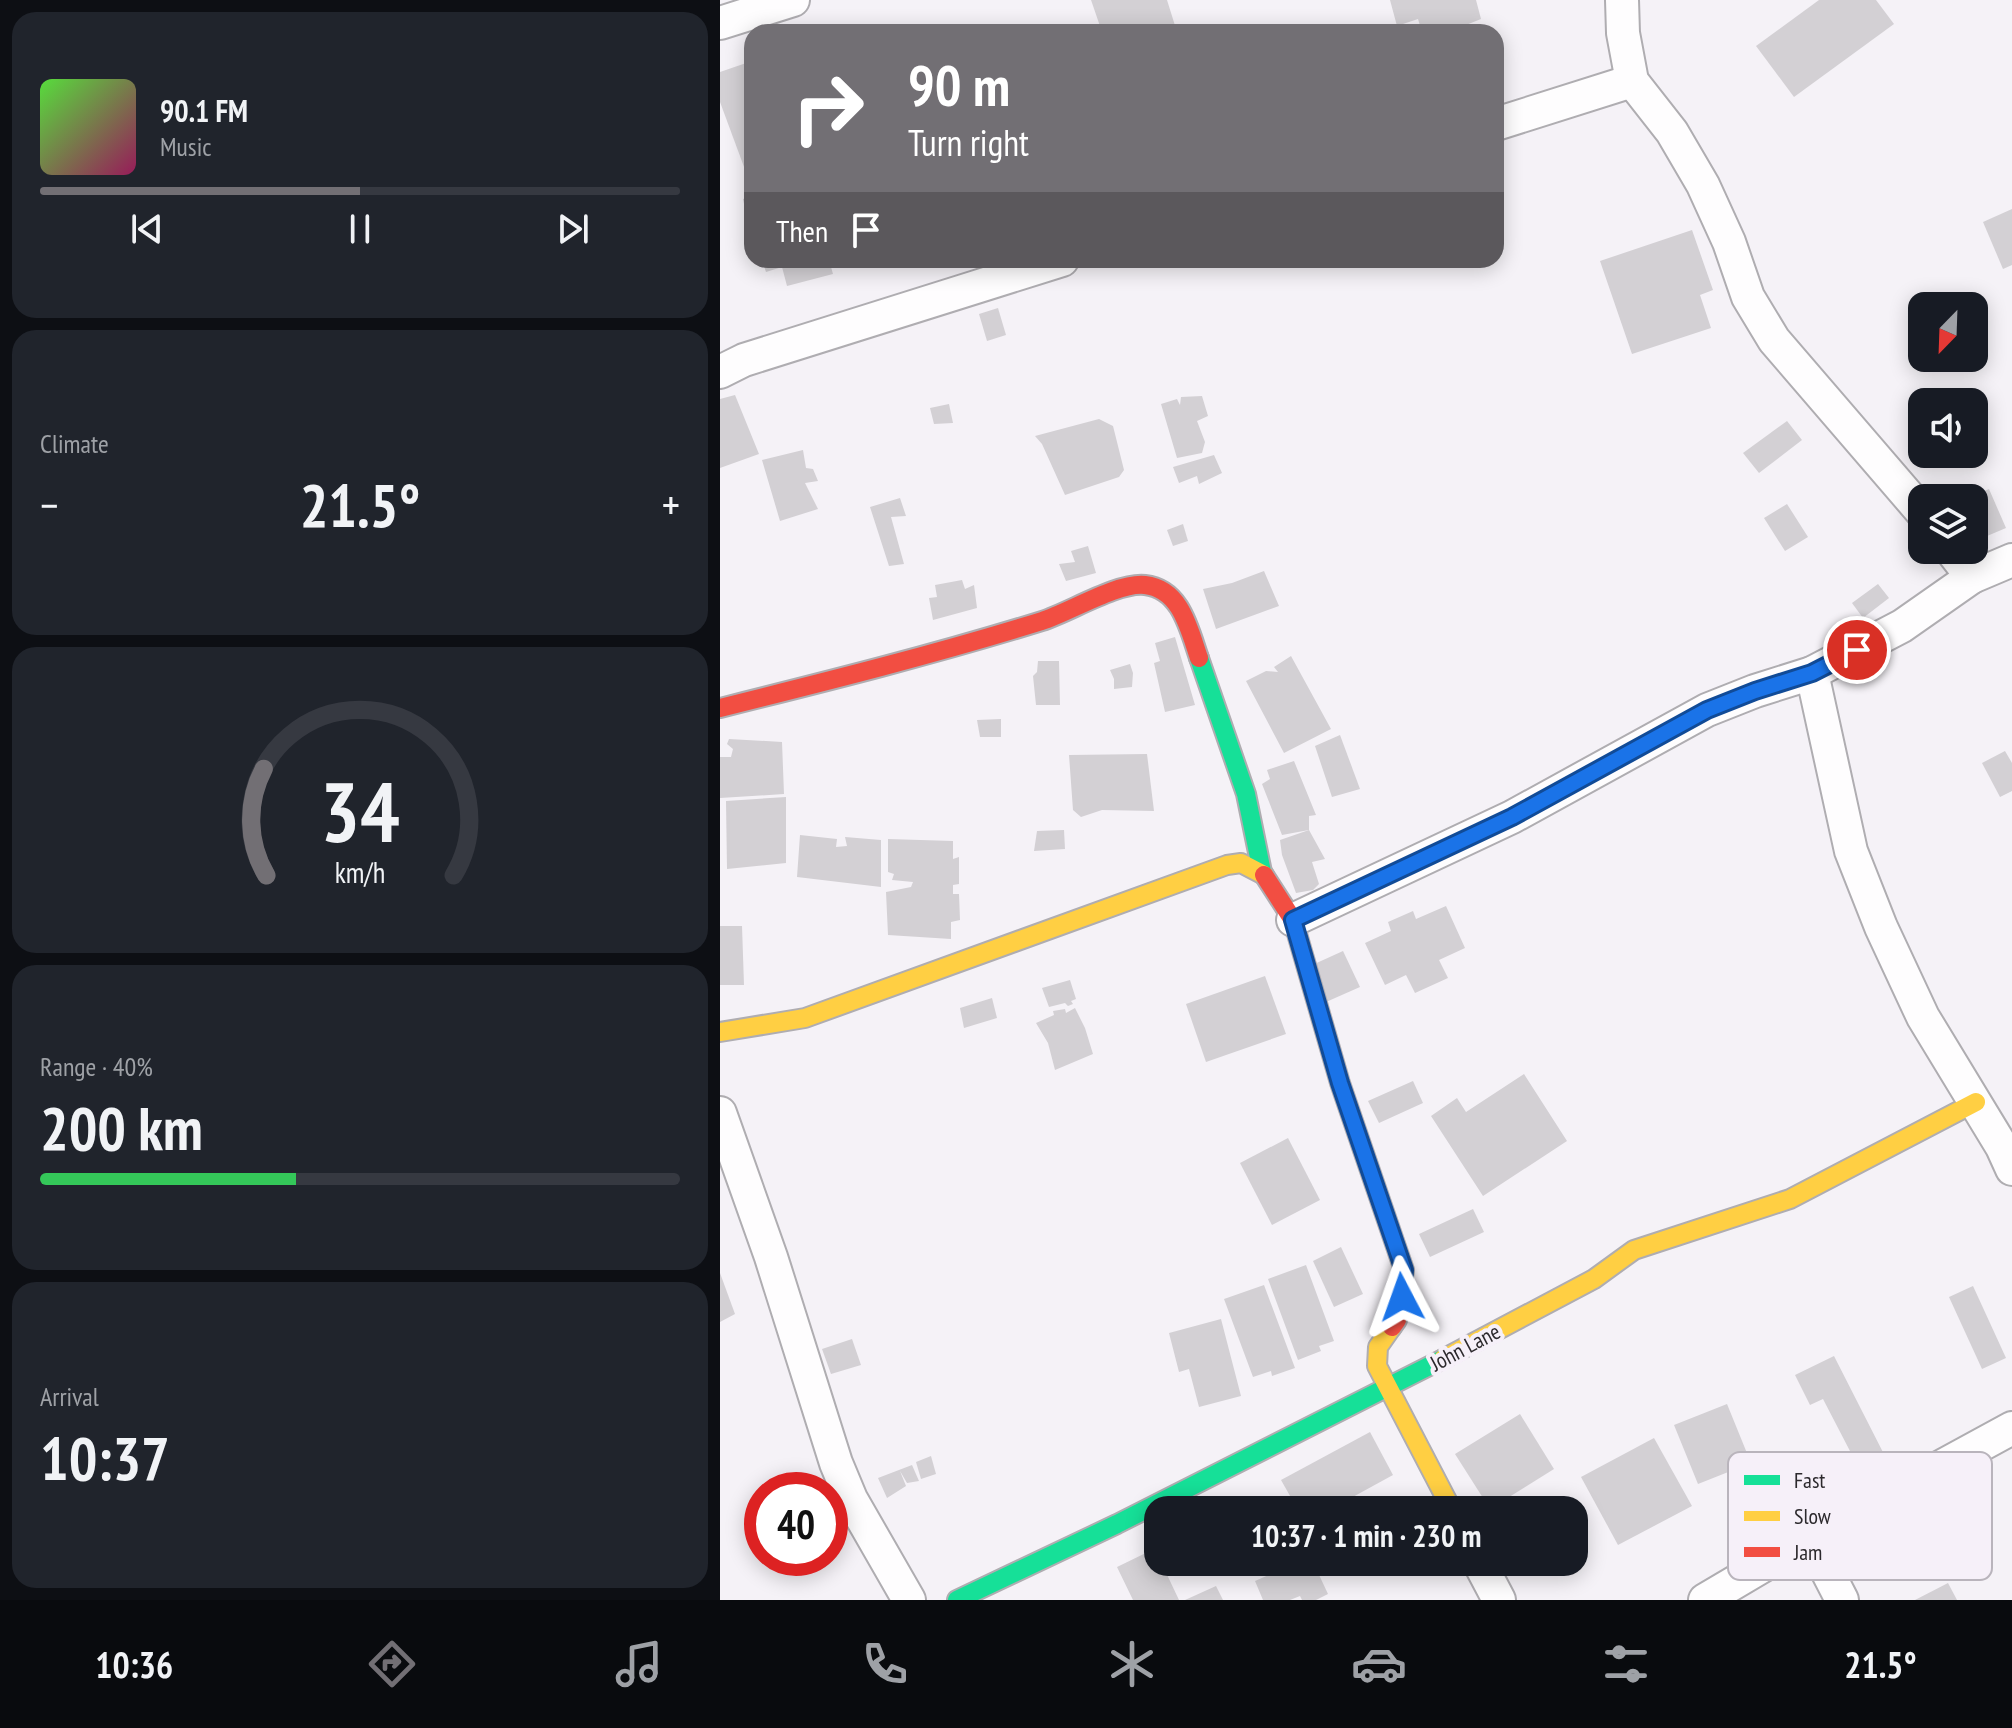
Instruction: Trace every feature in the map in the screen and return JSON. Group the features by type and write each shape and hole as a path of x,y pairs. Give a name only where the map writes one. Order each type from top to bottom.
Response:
{"street":[{"path":"720,23 793,0"},
{"path":"1622,0 1623,33 1632,81 1672,132 1703,185 1729,242 1748,297 1774,340 1908,496"},
{"path":"1504,121 1632,81"},
{"path":"720,372 744,360 1037,268"},
{"path":"1293,920 1512,817 1707,710 1812,673 1902,626 1972,577 2012,560"},
{"path":"1962,564 1972,577"},
{"path":"720,708 898,663 972,639 1046,620 1128,586 1145,585 1172,597 1184,614 1246,794 1262,872 1293,920 1340,1083 1404,1270 1397,1320 1378,1347 1377,1366 1445,1496"},
{"path":"1812,673 1851,851 1881,927 1923,1017 1976,1102 2012,1169"},
{"path":"720,1032 805,1018 1227,865 1241,863 1262,872"},
{"name":"John Lane","path":"957,1600 1117,1524 1387,1388 1594,1279 1634,1250 1790,1199 1976,1102"},
{"path":"720,1113 771,1257 836,1463 851,1499 909,1600"},
{"path":"1968,1452 2012,1428"},
{"path":"1486,1576 1499,1600"},
{"path":"1705,1600 1739,1580"},
{"path":"1832,1580 1842,1600"}],"building":[{"path":"1091,0 1167,0 1174,24 1099,24"},
{"path":"1390,0 1476,0 1481,19 1468,24 1420,24 1418,19 1396,24"},
{"path":"1819,0 1876,0 1894,24 1794,97 1756,46"},
{"path":"744,64 744,167 720,102 720,72"},
{"path":"2012,209 2012,265 2003,269 1983,222"},
{"path":"1692,230 1713,290 1700,295 1711,328 1632,354 1600,261"},
{"path":"782,268 831,268 833,274 787,286"},
{"path":"998,308 1006,335 987,341 979,314"},
{"path":"735,395 759,454 720,468 720,399"},
{"path":"1202,396 1208,416 1197,421 1205,442 1202,453 1177,458 1161,404 1177,399 1180,405 1181,397"},
{"path":"949,404 953,423 934,424 930,408"},
{"path":"1099,419 1113,426 1124,470 1119,477 1065,495 1042,444 1035,436"},
{"path":"1787,421 1802,440 1759,473 1743,453"},
{"path":"803,450 806,468 813,469 818,481 805,483 818,509 780,521 762,460"},
{"path":"1214,455 1222,473 1199,484 1197,476 1179,483 1173,467"},
{"path":"1988,489 2006,528 1988,536"},
{"path":"900,498 906,516 891,517 904,564 889,566 870,507"},
{"path":"1787,504 1808,537 1785,551 1764,518"},
{"path":"1183,524 1188,541 1173,546 1167,530"},
{"path":"1088,546 1096,573 1066,581 1059,564 1075,562 1071,551"},
{"path":"1264,571 1279,606 1216,629 1203,589 1232,583"},
{"path":"962,580 965,589 974,585 977,608 933,620 929,598 937,597 935,585"},
{"path":"1878,584 1889,598 1863,618 1852,603"},
{"path":"1175,637 1195,705 1165,712 1154,663 1160,661 1155,643"},
{"path":"1291,656 1331,729 1284,753 1246,681 1266,671 1278,672 1274,667"},
{"path":"1038,661 1059,661 1060,705 1036,705 1033,676 1037,672"},
{"path":"1130,664 1132,687 1114,689 1110,670"},
{"path":"1001,719 1001,737 980,737 977,720"},
{"path":"1340,735 1360,789 1332,797 1315,746"},
{"path":"729,739 782,742 784,794 720,798 720,757 731,757 733,749 727,744"},
{"path":"2005,751 2012,763 2012,791 2000,797 1982,763"},
{"path":"1147,754 1154,811 1102,810 1081,817 1073,810 1069,755"},
{"path":"1294,761 1316,815 1309,816 1309,830 1282,835 1262,784 1270,779 1267,770"},
{"path":"786,797 786,863 727,869 726,801"},
{"path":"1064,830 1065,849 1034,851 1037,831"},
{"path":"1309,830 1325,859 1312,862 1319,884 1313,890 1296,893 1282,855 1280,840"},
{"path":"800,835 837,839 836,847 847,846 845,837 881,840 881,887 797,877"},
{"path":"888,839 953,841 953,859 959,857 959,884 953,885 953,894 959,894 960,920 951,922 951,939 888,935 886,892 911,887 913,882 892,880 894,874 888,872"},
{"path":"1446,906 1465,948 1439,960 1448,978 1415,993 1406,975 1385,985 1365,943 1391,931 1388,922 1413,911 1416,919"},
{"path":"720,926 742,926 744,985 720,985"},
{"path":"1343,951 1360,987 1326,1002 1310,966"},
{"path":"1265,976 1286,1034 1206,1062 1186,1004"},
{"path":"1070,980 1076,999 1071,1001 1073,1004 1049,1007 1042,988"},
{"path":"992,998 997,1018 964,1028 960,1008"},
{"path":"1075,1008 1093,1054 1055,1070 1048,1043 1036,1023 1054,1015 1053,1011 1065,1009 1066,1013"},
{"path":"1524,1074 1567,1141 1483,1196 1431,1116 1457,1098 1466,1112"},
{"path":"1413,1081 1423,1103 1379,1123 1368,1101"},
{"path":"1288,1138 1320,1200 1272,1225 1240,1163"},
{"path":"1473,1209 1484,1232 1430,1257 1419,1234"},
{"path":"1341,1247 1363,1294 1334,1307 1313,1261"},
{"path":"1306,1265 1334,1341 1319,1346 1321,1351 1298,1360 1268,1279"},
{"path":"720,1273 735,1314 720,1322"},
{"path":"1264,1285 1295,1368 1272,1376 1271,1371 1253,1377 1224,1299"},
{"path":"1973,1286 2006,1358 1982,1369 1949,1297"},
{"path":"1221,1319 1241,1396 1199,1407 1189,1369 1179,1372 1169,1333"},
{"path":"852,1339 861,1365 831,1374 822,1349"},
{"path":"1834,1356 1883,1452 1850,1452 1823,1399 1810,1405 1795,1375"},
{"path":"1727,1404 1747,1452 1728,1452 1728,1472 1698,1484 1674,1425"},
{"path":"1520,1414 1554,1469 1511,1496 1482,1496 1455,1454"},
{"path":"1370,1432 1393,1475 1355,1496 1290,1496 1281,1480"},
{"path":"1654,1438 1692,1506 1618,1545 1581,1477"},
{"path":"931,1456 936,1474 921,1479 916,1462"},
{"path":"912,1465 919,1481 907,1483 900,1471 906,1486 887,1498 878,1478"},
{"path":"1144,1554 1144,1576 1168,1576 1179,1600 1133,1600 1117,1567"},
{"path":"1266,1576 1320,1576 1328,1594 1316,1600 1302,1600 1300,1596 1290,1600 1263,1600 1255,1581"},
{"path":"1948,1583 1957,1600 1915,1600"},
{"path":"1216,1586 1223,1600 1185,1600"}],"traffic: fast":[{"path":"1199,658 1246,794 1262,872"},
{"path":"957,1600 1117,1524 1443,1359"}],"traffic: slow":[{"path":"720,1032 805,1018 1227,865 1241,863 1264,875"},
{"path":"1443,1359 1594,1279 1634,1250 1790,1199 1976,1102"},
{"path":"1392,1327 1378,1347 1377,1366 1445,1496"}],"traffic: jam":[{"path":"720,708 1002,633 1134,585 1157,588 1175,602 1187,623 1199,658"},
{"path":"1264,875 1293,920 1340,1083 1404,1270 1397,1320 1392,1327"}],"route":[{"path":"1402,1297 1404,1270 1340,1083 1293,920 1512,817 1707,710 1812,673 1857,650"}]}
